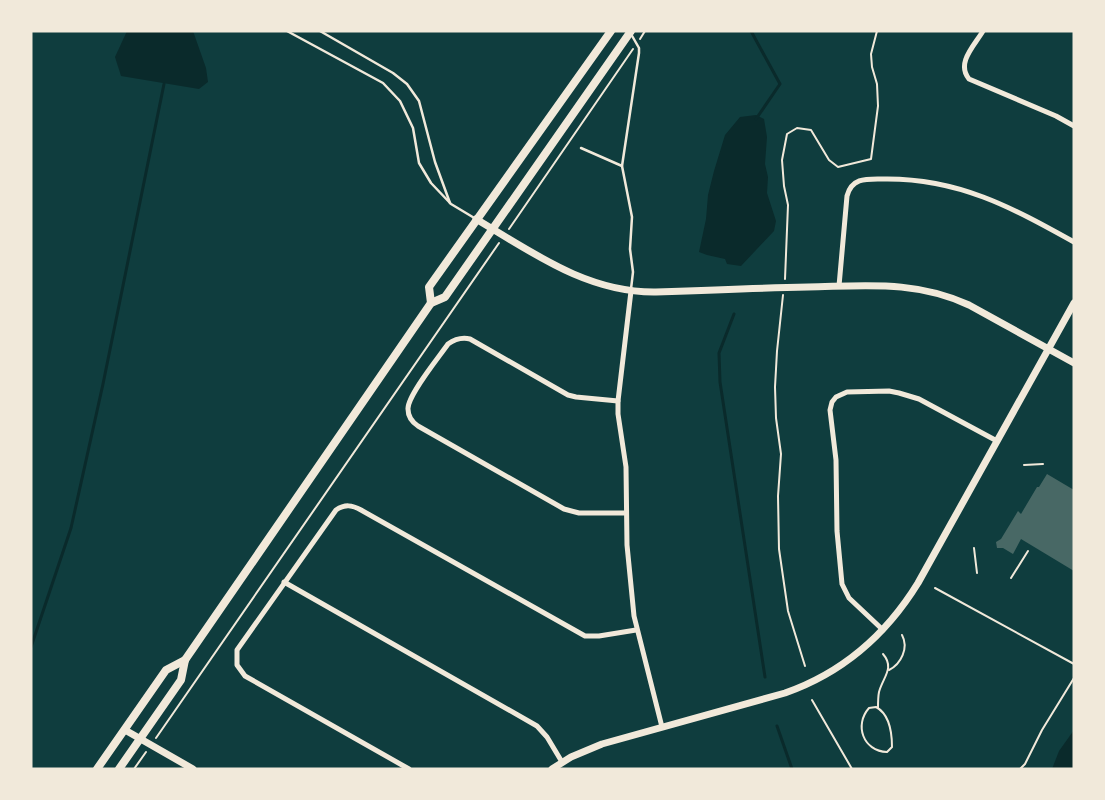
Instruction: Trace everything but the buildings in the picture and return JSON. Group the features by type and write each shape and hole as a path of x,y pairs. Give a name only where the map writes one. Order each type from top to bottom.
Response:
{"main road":[{"path":"431,303 429,287 611,31"},
{"path":"119,769 181,680 186,660 431,303 445,298 631,32"},
{"path":"97,769 166,670 186,660"}],"street":[{"path":"983,31 963,66 969,79 1056,116 1074,126"},
{"path":"839,286 847,196 852,185 860,180 910,180 960,189 1009,207 1074,242"},
{"path":"476,219 575,276 598,284 631,290 656,292 896,285 916,288 943,295 980,311 1074,363"},
{"path":"631,290 618,400 618,414 626,467 627,545 636,630 662,727"},
{"path":"552,769 562,762 602,744 785,692 810,683 850,659 883,630 902,608 918,583 1074,303"},
{"path":"618,400 568,395 474,341 462,338 453,340 448,344 412,395 407,407 409,416 418,426 564,508 579,513 626,513"},
{"path":"883,630 850,598 842,584 837,538 836,460 830,410 832,402 836,397 847,392 889,391 904,394 931,405 997,441"},
{"path":"409,769 245,676 239,669 236,660 237,650 284,582 340,507 351,505 580,633 599,636 636,630"},
{"path":"284,582 537,726 543,730 562,762"},
{"path":"125,730 193,769"}],"lane":[{"path":"287,31 383,83 400,101 413,128 419,163 431,183 451,204 476,219"},
{"path":"320,31 393,73 407,84 419,101 434,162 451,204"},
{"path":"631,32 639,48 639,53 622,166 632,217 630,249 633,272 631,290"},
{"path":"581,148 622,166"}],"path":[{"path":"641,37 645,31"},
{"path":"785,279 788,205 782,160 787,134 797,128 810,130 829,160 838,167 871,159 878,106 877,84 872,67 871,54 877,31"},
{"path":"134,769 633,49"},
{"path":"783,295 775,387 776,418 781,454 778,496 779,549 788,611 804,666"},
{"path":"1024,465 1043,464"},
{"path":"974,548 977,573"},
{"path":"1011,578 1028,551"},
{"path":"935,588 1074,664"},
{"path":"889,670 896,666 903,655 905,647 902,635"},
{"path":"878,708 871,707 865,714 862,720 861,731 870,746 879,751 887,752 892,746 891,733 888,723 878,708 879,692 889,670 887,659 883,654"},
{"path":"1020,769 1025,764 1042,730 1074,678"},
{"path":"812,700 852,769"}],"water":[{"path":"127,31 193,31 206,68 208,82 199,89 121,76 115,57"},
{"path":"756,115 764,119 767,137 765,164 768,177 767,193 776,221 774,231 741,266 727,264 725,259 699,252 706,219 708,195 725,135 740,117"},
{"path":"1074,730 1074,769 1052,769 1059,751"}],"waterway":[{"path":"751,31 780,84 756,119"},
{"path":"31,647 71,528 103,384 164,84"},
{"path":"734,314 719,353 720,382 765,677"},
{"path":"777,726 792,769"}]}
